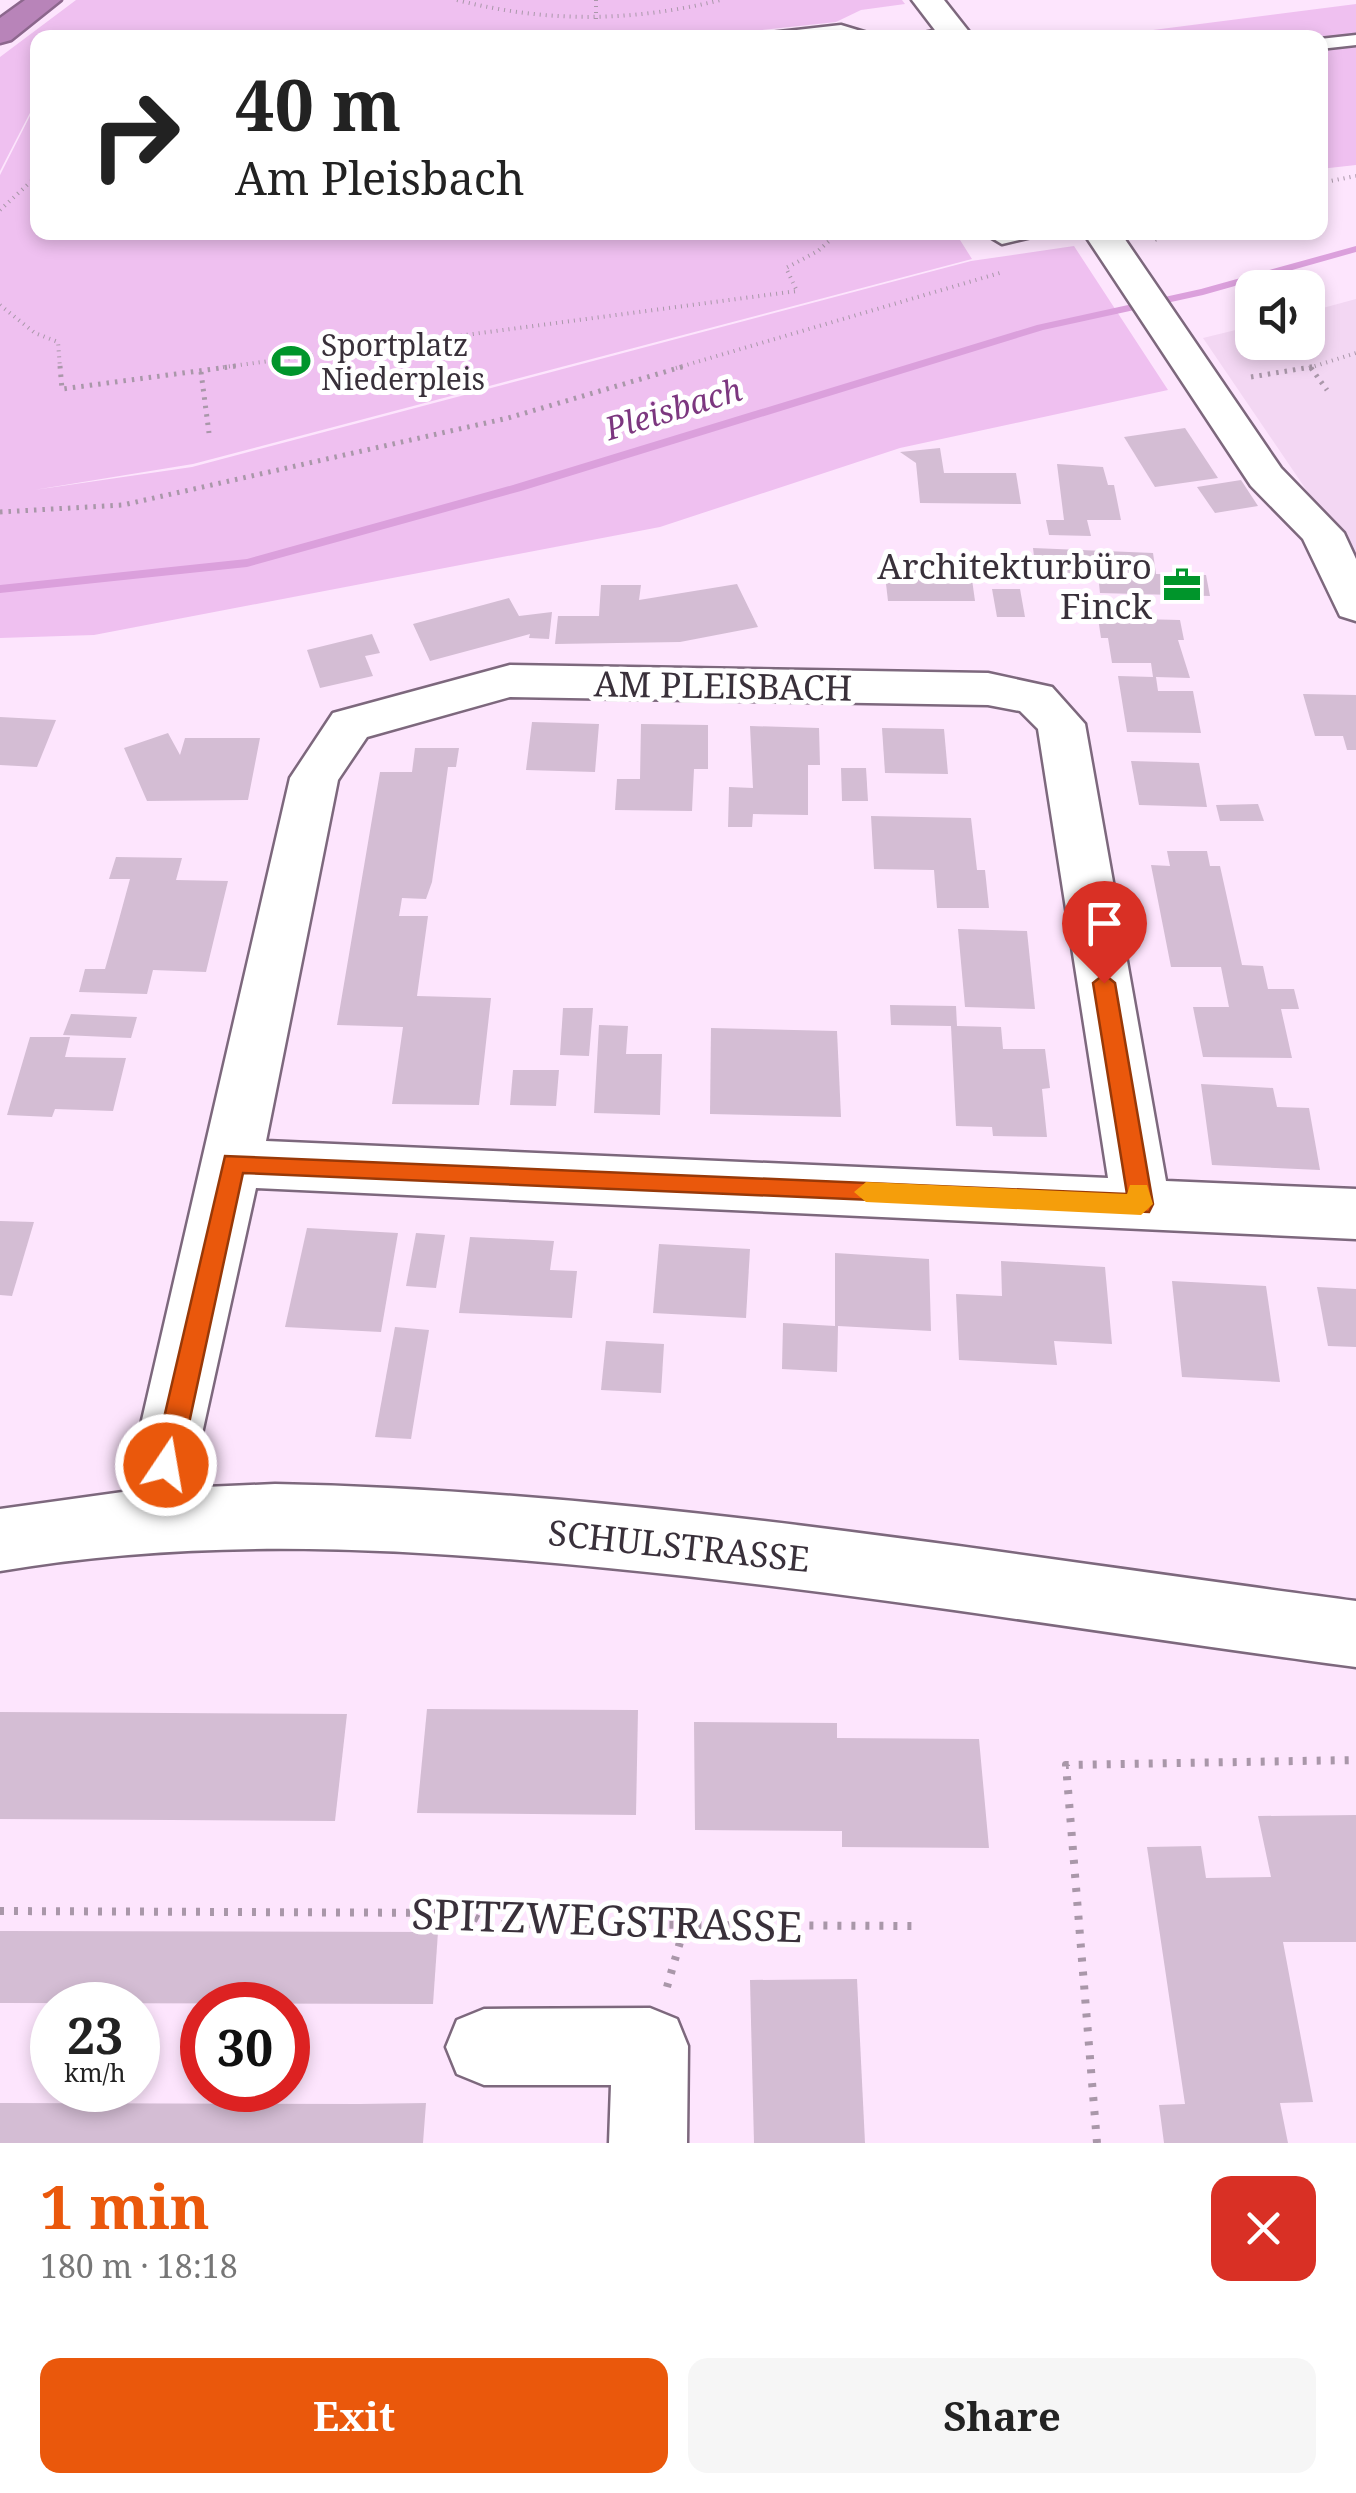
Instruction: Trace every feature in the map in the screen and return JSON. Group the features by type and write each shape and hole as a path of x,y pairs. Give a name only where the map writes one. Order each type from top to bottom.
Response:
{"highway":[{"path":"0,33 45,0"}],"street":[{"path":"928,0 952,30"},
{"path":"1107,240 1207,383 1266,477 1322,533 1356,606"},
{"name":"AM PLEISBACH","path":"151,1520 233,1163 314,778 350,725 510,681 988,689 1035,698 1061,724 1141,1204"},
{"path":"233,1163 1356,1214"},
{"name":"SCHULSTRASSE","path":"0,1540 151,1520 268,1514 388,1516 651,1540 1356,1634"},
{"path":"484,2047 650,2046 648,2143"}],"lane":[{"path":"1328,43 1356,40"}],"path":[{"path":"457,0 530,17 596,20 659,14 721,0"},
{"path":"596,0 596,20"},
{"path":"1328,181 1356,176"},
{"path":"0,210 30,183"},
{"path":"0,305 35,333 58,342 62,389 797,291 786,268 830,240"},
{"path":"0,512 157,499 508,418 1014,269"},
{"path":"1207,383 1311,368 1356,352"},
{"path":"1311,368 1327,390"},
{"path":"201,372 209,433"},
{"path":"1097,2143 1066,1765 1356,1760"},
{"name":"SPITZWEGSTRASSE","path":"0,1911 466,1912 488,1924 917,1926"}],"shaded area":[{"path":"76,0 902,0 905,4 861,10 836,22 763,30 36,30"},
{"path":"1356,4 1356,165 1328,168 1328,30 1153,30"},
{"path":"30,34 30,113 0,171 0,57"},
{"path":"30,116 30,240 960,240 972,259 193,464 34,490 192,467 971,261 1074,246 1168,390 900,448 660,527 94,635 0,638 0,175"},
{"path":"1356,299 1356,563 1203,338 1235,330 1235,360 1325,360 1325,307"}],"building":[{"path":"1185,428 1218,478 1155,487 1124,437"},
{"path":"940,448 944,473 1016,473 1021,504 920,503 916,463 900,452"},
{"path":"1057,464 1103,467 1108,485 1114,485 1121,520 1087,520 1091,536 1049,535 1046,520 1064,520"},
{"path":"1241,480 1258,506 1215,513 1197,487"},
{"path":"1033,548 1153,553 1156,574 1206,575 1210,596 1100,593 1098,575 1036,573"},
{"path":"883,558 969,558 975,601 888,601"},
{"path":"737,584 758,627 680,642 555,644 558,616 599,616 601,585 641,585 639,600"},
{"path":"992,589 1020,589 1025,617 997,617"},
{"path":"509,598 519,616 552,612 549,639 529,638 530,634 430,661 413,624"},
{"path":"1098,618 1180,620 1184,640 1178,640 1190,678 1156,677 1158,691 1193,691 1201,733 1127,732 1118,676 1153,677 1151,663 1112,663 1108,638 1101,638"},
{"path":"372,634 380,653 365,656 373,676 320,688 307,650"},
{"path":"1303,694 1356,695 1356,750 1347,750 1343,736 1315,736"},
{"path":"0,717 56,720 37,767 0,765"},
{"path":"532,722 599,724 595,772 526,770"},
{"path":"641,724 708,725 708,769 694,769 692,811 615,810 617,779 640,779"},
{"path":"750,726 819,728 820,765 808,765 808,815 753,814 752,827 728,827 729,787 753,788"},
{"path":"882,728 944,729 948,774 885,773"},
{"path":"168,733 180,755 185,738 260,738 248,800 147,801 124,748"},
{"path":"415,748 459,748 456,767 448,767 432,882 426,899 402,898 399,916 428,916 417,996 491,998 479,1105 392,1104 403,1027 337,1025 380,772 412,772"},
{"path":"1131,761 1199,763 1207,807 1139,805"},
{"path":"841,768 866,768 868,801 842,801"},
{"path":"1258,804 1264,821 1220,821 1216,805"},
{"path":"871,816 971,818 977,870 985,870 989,908 937,908 934,870 874,869"},
{"path":"1167,851 1207,851 1210,866 1220,866 1242,965 1263,966 1268,989 1294,989 1299,1009 1281,1009 1292,1058 1203,1057 1193,1007 1229,1007 1221,967 1171,967 1151,865 1170,866"},
{"path":"116,857 182,858 176,880 228,881 206,972 153,970 147,994 79,992 85,969 105,969 118,923 130,879 109,879"},
{"path":"958,929 1027,931 1035,1009 965,1007"},
{"path":"890,1005 956,1006 957,1026 1001,1027 1003,1049 1045,1049 1050,1088 1042,1089 1047,1137 993,1136 992,1127 956,1126 951,1026 891,1025"},
{"path":"563,1008 593,1008 589,1056 560,1055"},
{"path":"71,1014 137,1017 131,1038 63,1035"},
{"path":"599,1025 628,1026 626,1054 662,1054 660,1115 594,1113"},
{"path":"711,1028 837,1031 841,1117 710,1114"},
{"path":"30,1037 70,1037 65,1057 126,1058 113,1111 55,1109 52,1117 7,1115"},
{"path":"513,1070 559,1070 556,1106 510,1105"},
{"path":"1201,1084 1273,1088 1277,1107 1309,1108 1320,1170 1212,1165"},
{"path":"0,1221 34,1222 12,1296 0,1295"},
{"path":"307,1228 398,1233 381,1332 285,1327"},
{"path":"416,1233 445,1235 436,1288 406,1286"},
{"path":"470,1237 554,1241 550,1270 577,1271 572,1318 459,1313"},
{"path":"659,1244 750,1249 746,1318 653,1313"},
{"path":"835,1253 929,1259 931,1331 838,1326 837,1372 782,1369 783,1323 835,1326"},
{"path":"1001,1261 1105,1267 1112,1344 1054,1341 1057,1365 959,1360 956,1294 1002,1296"},
{"path":"1172,1281 1266,1286 1280,1382 1182,1377"},
{"path":"1317,1287 1356,1289 1356,1347 1328,1346"},
{"path":"395,1327 429,1330 411,1439 375,1437"},
{"path":"606,1341 664,1344 661,1393 601,1390"},
{"path":"427,1709 638,1710 636,1815 417,1813"},
{"path":"0,1712 347,1714 335,1821 0,1819"},
{"path":"694,1722 837,1723 837,1738 979,1739 989,1848 842,1847 842,1831 695,1830"},
{"path":"1356,1815 1356,1942 1283,1942 1313,2102 1280,2103 1288,2143 1164,2143 1159,2105 1185,2104 1147,1847 1201,1846 1206,1878 1271,1877 1258,1816"},
{"path":"0,1931 438,1932 433,2004 310,2004 310,1982 180,1982 180,2003 160,2003 160,1982 30,1982 30,2003 0,2003"},
{"path":"857,1979 865,2143 754,2143 750,1980"},
{"path":"0,2103 30,2103 30,2112 160,2112 160,2103 180,2104 180,2112 310,2112 310,2104 426,2103 423,2143 0,2143"}],"waterway":[{"name":"Pleisbach","path":"0,589 247,563 517,488 1041,327 1203,292 1356,249"}],"slow traffic":[{"path":"866,1192 1141,1204 1139,1192"}],"place":[{"name":"Sportplatz Niederpleis","path":"291,361"},
{"name":"Architekturbüro Finck","path":"1182,585"}],"route":[{"path":"166,1465 233,1163 1141,1204 1104,983"}]}
